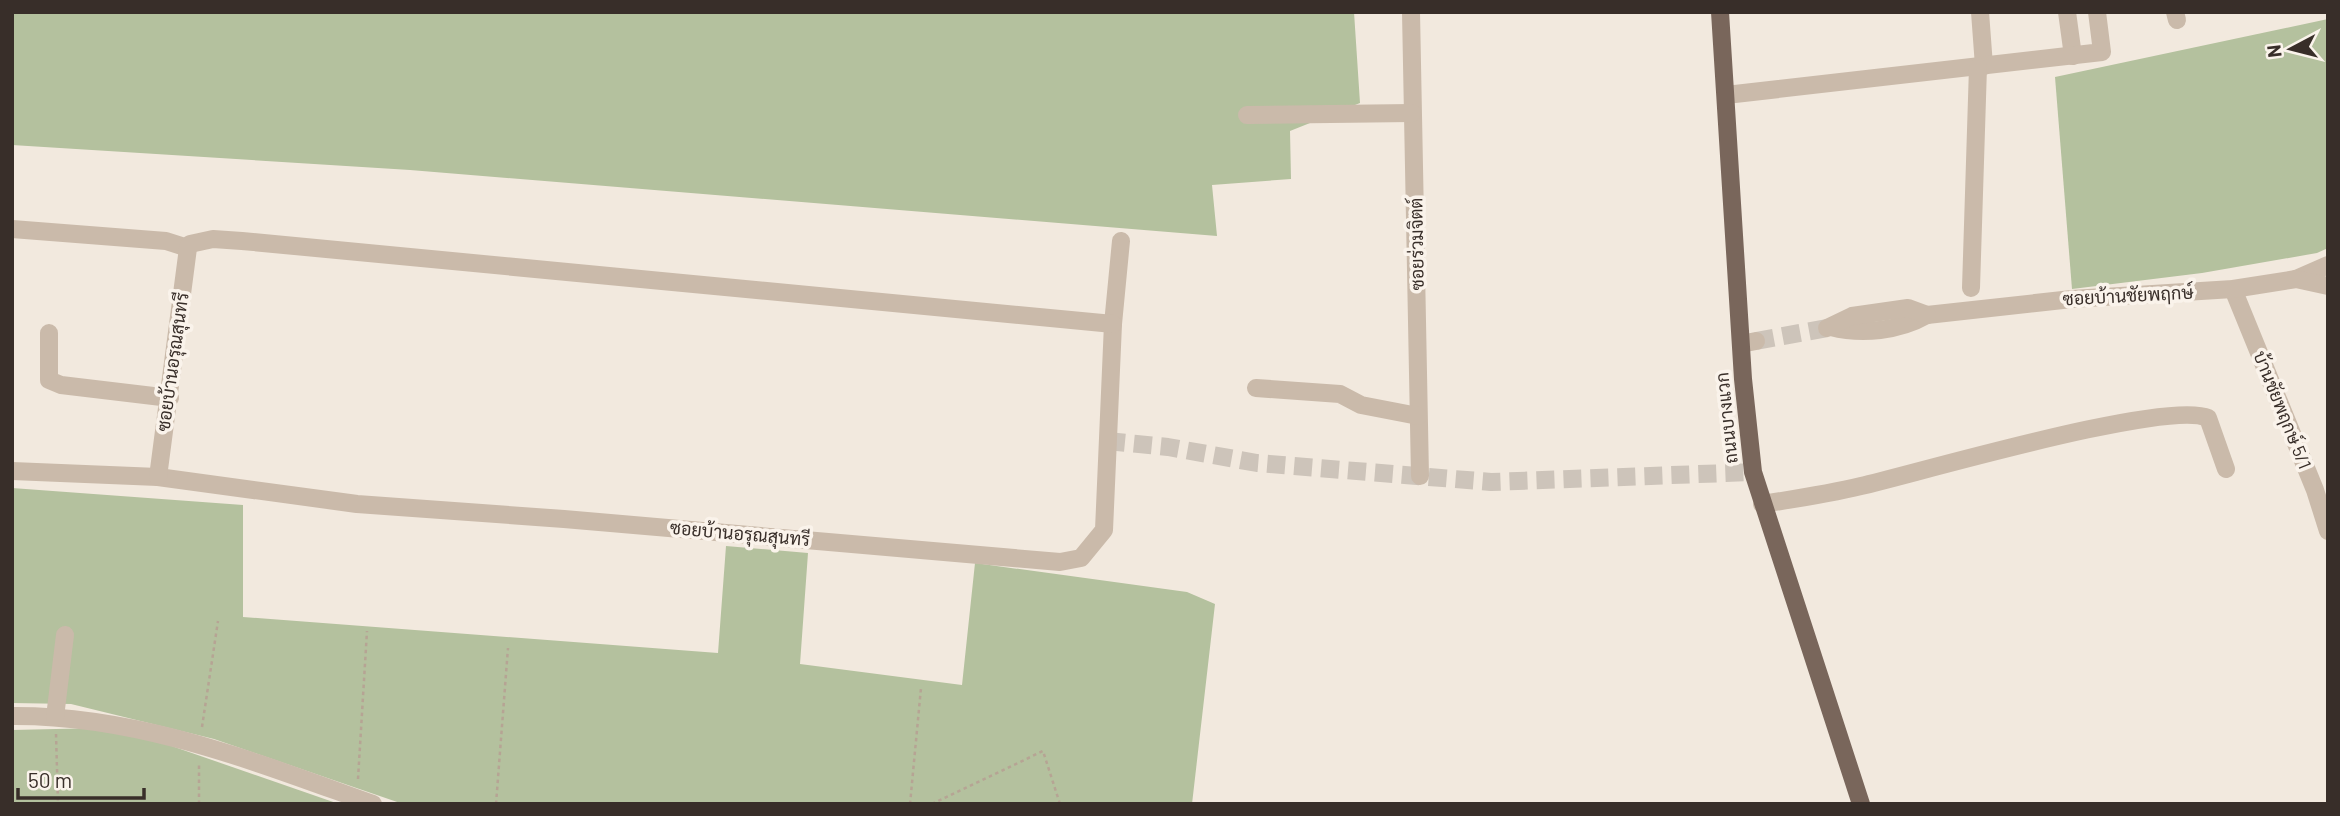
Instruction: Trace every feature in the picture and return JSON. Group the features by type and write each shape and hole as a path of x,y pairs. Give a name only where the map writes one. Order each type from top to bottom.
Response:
{"main road":[{"name":"ถนนบางแวก","path":"1720,12 1749,342 1753,472 1861,804"}],"street":[{"name":"ซอยร่วมจิตต์","path":"1411,12 1420,476"},
{"path":"1971,288 1981,66 1979,12"},
{"path":"2067,12 2073,56"},
{"path":"1726,95 2102,52 2097,12"},
{"path":"1247,115 1412,113"},
{"path":"12,229 166,240 188,248 190,244 204,240 242,241 1113,324"},
{"name":"ซอยบ้านอรุณสุนทรี","path":"12,471 158,477 357,505 564,519 1060,562 1081,558 1104,530 1113,324 1121,241"},
{"name":"ซอยบ้านอรุณสุนทรี","path":"158,477 188,248"},
{"path":"2297,279 2328,265"},
{"name":"ซอยบ้านชัยพฤกษ์","path":"1829,327 1854,332 1910,325 1927,315 2072,299 2234,289 2297,279 2328,286"},
{"name":"บ้านชัยพฤกษ์ 5/1","path":"2234,289 2315,491 2328,531"},
{"path":"49,333 49,380 61,385 170,398"},
{"path":"1256,388 1340,394 1361,405 1418,416"},
{"path":"1762,504 1858,487 2079,432 2188,413 2208,418 2226,469"},
{"path":"55,717 65,635"},
{"path":"12,716 101,720 142,728 365,801"}],"path":[{"path":"199,804 199,745 218,621"},
{"path":"365,801 367,631"},
{"path":"496,804 508,648"},
{"path":"910,804 921,688"},
{"path":"55,717 58,804"},
{"path":"932,804 1042,751 1060,804"}],"green space":[{"path":"12,12 1354,12 1360,103 1290,131 1291,179 1212,185 1217,236 410,170 12,145"},
{"path":"2328,19 2328,248 2317,253 2202,273 2072,289 2055,77"},
{"path":"12,488 243,505 243,617 718,653 726,546 808,553 800,664 962,685 975,563 1187,592 1215,604 1192,804 403,804 214,739 71,704 12,703"},
{"path":"100,728 163,743 339,804 12,804 12,730"}],"tunnel":[{"path":"1756,341 1827,328"},
{"path":"1107,441 1168,447 1257,463 1491,482 1753,472"}]}
